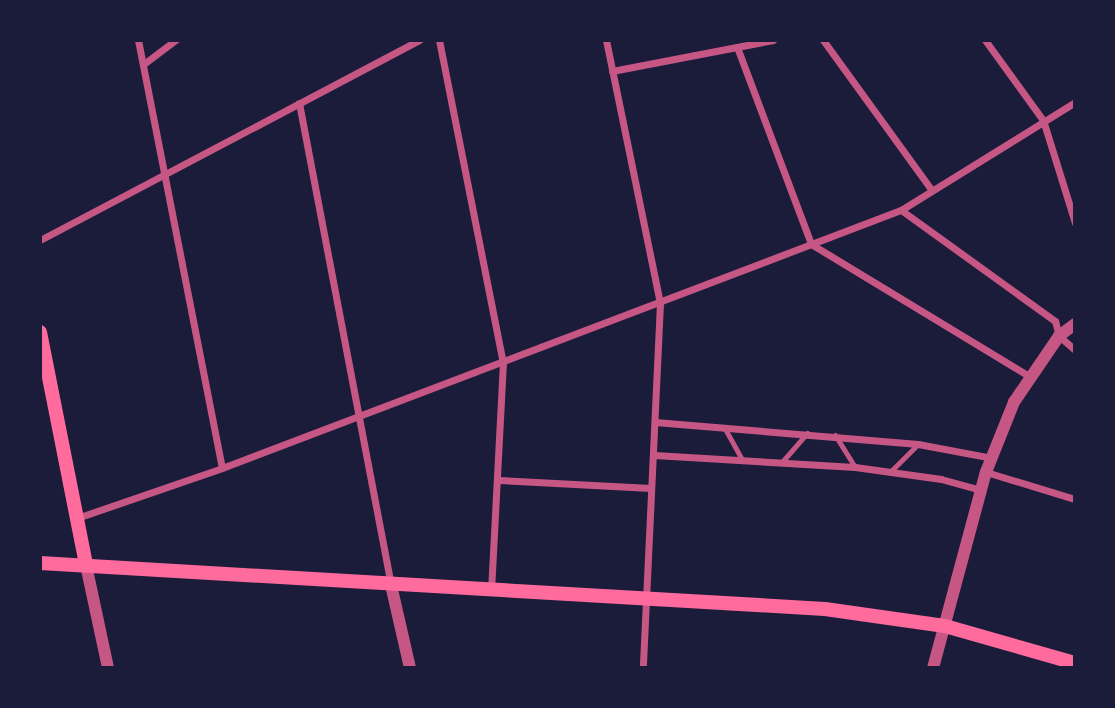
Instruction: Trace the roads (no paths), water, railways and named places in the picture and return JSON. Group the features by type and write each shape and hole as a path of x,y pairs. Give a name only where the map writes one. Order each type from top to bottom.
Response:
{"main road":[{"path":"40,332 86,565"},
{"path":"40,563 825,609 945,626 1075,663"}],"street":[{"path":"138,40 167,175 222,468"},
{"path":"145,63 176,40"},
{"path":"40,240 419,40"},
{"path":"439,40 503,362 499,480 491,590"},
{"path":"606,40 660,303 643,668"},
{"path":"612,71 773,40"},
{"path":"823,40 931,189"},
{"path":"985,40 1043,120 1075,223"},
{"path":"737,47 811,244 1031,377"},
{"path":"76,518 222,468 901,210 1075,102"},
{"path":"299,103 391,585 410,668"},
{"path":"901,210 1055,321 1059,336 1075,350"},
{"path":"933,668 986,472 1014,402 1059,336 1075,324"},
{"path":"655,422 835,435 919,444 992,458"},
{"path":"654,455 855,467 981,490"},
{"path":"986,472 1075,499"},
{"path":"499,480 651,488"},
{"path":"86,565 108,668"}],"lane":[{"path":"724,427 743,461"},
{"path":"781,463 807,433"},
{"path":"835,435 855,467"},
{"path":"890,472 919,444"}]}
